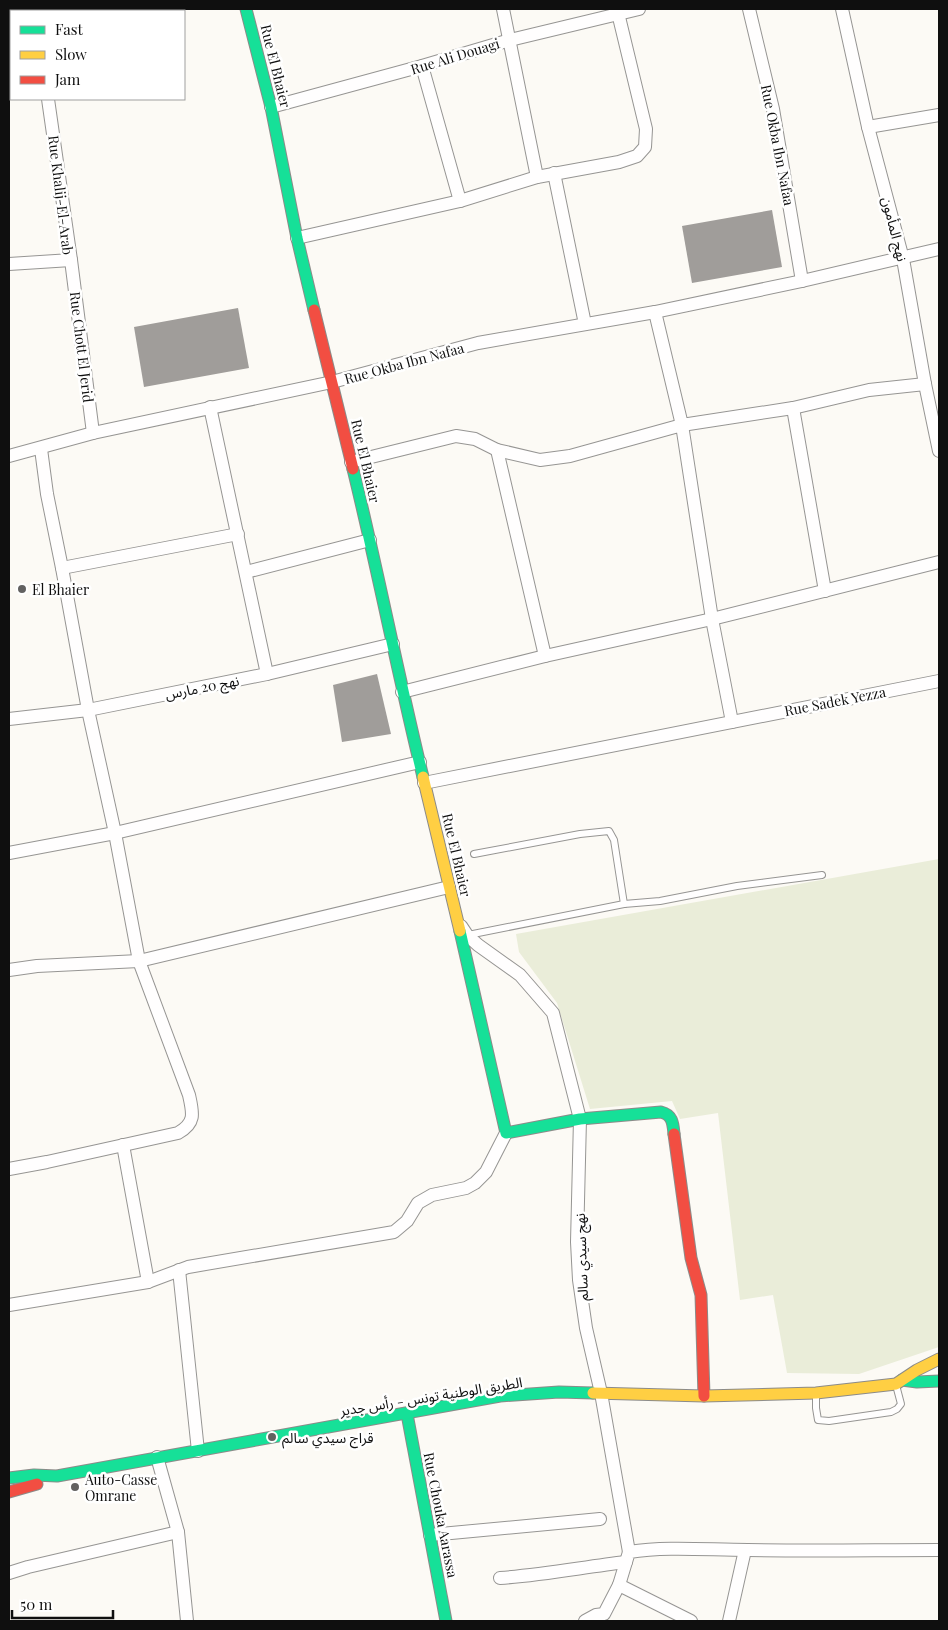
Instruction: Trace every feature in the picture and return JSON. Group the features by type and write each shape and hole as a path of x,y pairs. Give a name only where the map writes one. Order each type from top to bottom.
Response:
{"street":[{"name":"Rue El Bhaier","path":"246,9 271,107 297,238 370,540 402,692 506,1133"},
{"path":"503,9 537,177"},
{"name":"Rue Ali Douagi","path":"271,107 510,40 639,9"},
{"name":"Rue Okba Ibn Nafaa","path":"749,9 773,108 802,281"},
{"name":"نهج المأمون","path":"842,9 868,128 903,259 925,384 937,432 939,451"},
{"path":"297,238 460,201 537,177 619,162 637,156 645,147 646,129 618,13"},
{"path":"422,66 460,201"},
{"name":"Rue Khalij-El-Arab","path":"9,264 71,260 48,100"},
{"path":"868,128 939,115"},
{"path":"554,173 586,324"},
{"name":"Rue Okba Ibn Nafaa","path":"9,456 41,449 94,433 332,382 478,343 655,312 903,259 939,249"},
{"name":"Rue Chott El Jerid","path":"71,260 94,433"},
{"path":"655,312 682,425 712,619 732,722"},
{"path":"351,462 456,436 476,439 497,450 540,460 570,456 682,425 793,408 869,390 925,384"},
{"path":"210,408 267,674"},
{"path":"793,408 825,591"},
{"path":"9,1169 178,1133 185,1129 191,1121 192,1114 189,1095 139,961 46,494 41,449"},
{"path":"497,450 545,656"},
{"path":"62,568 238,534"},
{"path":"246,572 370,540"},
{"path":"402,692 545,656 712,619 939,562"},
{"name":"نهج 20 مارس","path":"9,719 88,710 267,674 393,644"},
{"name":"Rue Sadek Yezza","path":"424,784 939,680"},
{"path":"9,853 114,833 420,762"},
{"path":"9,970 37,966 139,961 449,888"},
{"name":"نهج سيدي سالم","path":"456,920 467,935 478,945 520,976 553,1013 580,1119 577,1242 579,1280 586,1328 601,1393 627,1557"},
{"path":"9,1305 148,1282 188,1267 394,1232 407,1221 418,1203 432,1195 466,1188 475,1183 486,1172 506,1133 580,1119 661,1112 666,1113 672,1119 691,1258 701,1295 704,1396"},
{"path":"123,1145 148,1282"},
{"path":"179,1270 198,1451"},
{"name":"الطريق الوطنية تونس - رأس جدير","path":"899,1382 939,1359"},
{"name":"الطريق الوطنية تونس - رأس جدير","path":"9,1492 57,1476 500,1396 559,1392 704,1396 816,1393 899,1382 939,1381"},
{"name":"Rue Chouka Aarassa","path":"407,1414 446,1621"},
{"path":"156,1457 178,1532 187,1621"},
{"name":"الطريق الوطنية تونس - رأس جدير","path":"9,1478 34,1475 57,1476"},
{"path":"430,1535 600,1519"},
{"path":"9,1573 178,1532"},
{"path":"500,1578 533,1576 590,1566 627,1557 646,1550 939,1550"},
{"path":"728,1621 745,1550"},
{"path":"585,1621 596,1615 603,1617 619,1585 627,1557"},
{"path":"619,1585 691,1621"}],"lane":[{"path":"474,854 580,834 609,831 614,840 624,904"},
{"path":"467,935 624,904 660,902 737,886 822,875"},
{"path":"816,1393 818,1420 829,1421 891,1412 897,1409 901,1404 899,1382"}],"green space":[{"path":"939,859 939,1347 859,1374 787,1373 773,1295 740,1300 718,1113 680,1119 672,1101 590,1109 557,1003 519,952 516,934"}],"building":[{"path":"772,210 782,267 692,283 682,226"},
{"path":"238,308 249,368 144,387 134,327"},
{"path":"377,674 391,734 342,742 333,685"}],"traffic: fast":[{"path":"246,9 271,107 297,238 314,310"},
{"path":"353,469 423,777"},
{"path":"460,931 506,1133 580,1119 661,1112 668,1115 673,1123 674,1134"},
{"path":"902,1380 917,1382 939,1381"},
{"path":"9,1478 34,1475 57,1476 500,1396 559,1392 593,1393"},
{"path":"407,1414 446,1621"}],"traffic: slow":[{"path":"423,777 460,931"},
{"path":"593,1393 704,1396 816,1393 896,1384 917,1370 939,1359"}],"traffic: jam":[{"path":"314,310 353,469"},
{"path":"674,1134 691,1258 701,1295 704,1396"},
{"path":"9,1492 37,1484"}],"place":[{"name":"El Bhaier","path":"22,589"},
{"name":"قراج سيدي سالم","path":"272,1437"},
{"name":"Auto-Casse Omrane","path":"75,1487"}]}
